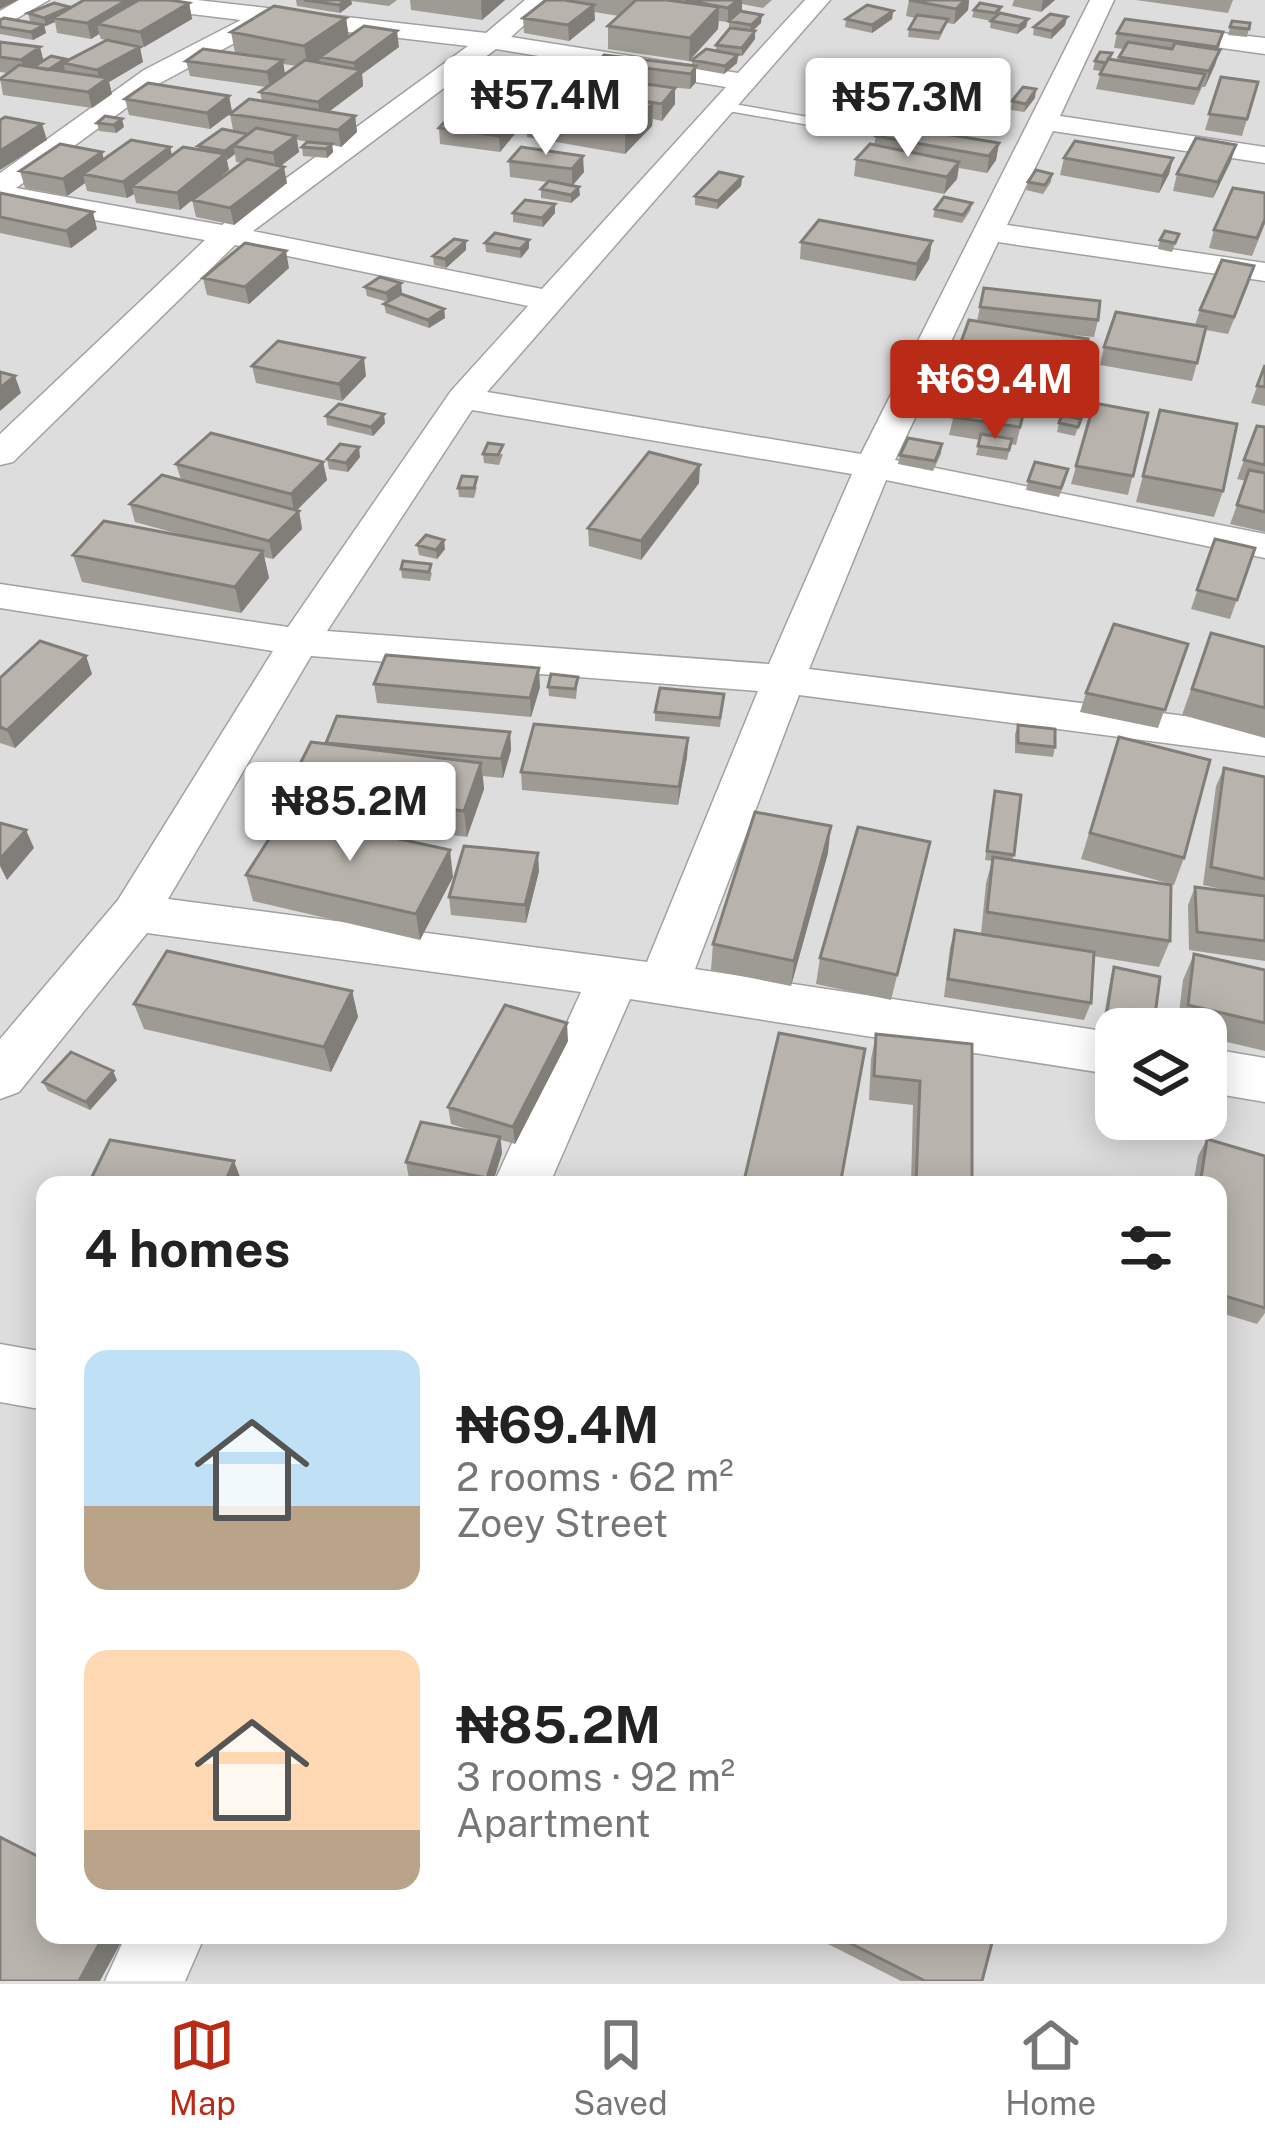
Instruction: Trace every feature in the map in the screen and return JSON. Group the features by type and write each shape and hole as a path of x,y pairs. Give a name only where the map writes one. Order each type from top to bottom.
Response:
{"street":[{"path":"0,21 37,0"},
{"path":"134,0 491,41 733,94"},
{"path":"0,454 228,235 540,0"},
{"path":"0,1077 135,913 299,642 464,398 818,0"},
{"path":"0,190 153,76 265,17"},
{"path":"526,1176 638,981 783,680 874,467 987,231 1110,20 1265,46"},
{"path":"1047,122 1265,154"},
{"path":"0,190 552,301"},
{"path":"987,231 1265,272"},
{"path":"464,398 874,467 1265,546"},
{"path":"0,596 299,642 783,680 1265,741"},
{"path":"135,913 638,981 1095,1051"},
{"path":"1227,1074 1265,1080"},
{"path":"0,1372 36,1379"},
{"path":"144,1981 162,1944"}],"lane":[{"path":"733,94 855,129"}],"shaded area":[{"path":"0,0 1265,0 1265,1981 0,1981"}],"building":[{"path":"84,0 127,0 87,23 53,18"},
{"path":"139,0 189,3 140,32 97,24"},
{"path":"304,0 346,0 339,5"},
{"path":"546,0 594,5 568,25 523,18"},
{"path":"636,0 719,7 690,38 608,26"},
{"path":"685,0 738,0 728,8"},
{"path":"909,0 965,0 956,9"},
{"path":"54,3 70,7 44,18 28,13"},
{"path":"980,3 1001,7 995,13 974,10"},
{"path":"867,5 893,11 872,25 846,19"},
{"path":"274,6 346,18 304,46 231,32"},
{"path":"740,11 762,15 751,25 729,21"},
{"path":"1000,13 1028,19 1019,26 991,21"},
{"path":"1050,14 1067,17 1052,31 1034,27"},
{"path":"917,15 948,19 940,33 909,29"},
{"path":"4,18 44,25 31,32 0,27"},
{"path":"1125,19 1223,32 1217,47 1117,33"},
{"path":"1232,21 1250,23 1249,29 1230,27"},
{"path":"364,26 397,31 354,63 320,57"},
{"path":"730,28 755,31 742,48 716,45"},
{"path":"107,40 140,47 97,70 63,63"},
{"path":"0,42 40,47 21,60 0,57"},
{"path":"1128,42 1220,50 1209,71 1119,57"},
{"path":"203,49 283,60 267,72 186,61"},
{"path":"706,49 738,55 725,66 692,60"},
{"path":"1100,52 1112,53 1106,63 1095,61"},
{"path":"604,55 696,66 691,74 598,62"},
{"path":"51,56 65,59 48,70 33,67"},
{"path":"1108,59 1205,74 1198,89 1100,74"},
{"path":"305,60 361,70 318,102 260,92"},
{"path":"19,65 108,78 88,92 0,79"},
{"path":"854,67 922,74 893,108 846,99 851,94 832,91"},
{"path":"574,74 675,88 662,104 562,88"},
{"path":"933,75 970,82 952,105 914,98"},
{"path":"1221,77 1258,82 1247,119 1209,114"},
{"path":"148,83 229,96 207,113 125,99"},
{"path":"556,87 653,103 625,131 526,114"},
{"path":"1023,87 1036,89 1026,104 1012,101"},
{"path":"249,99 355,116 338,130 230,114"},
{"path":"459,106 518,114 499,136 439,128"},
{"path":"105,116 122,119 114,125 97,123"},
{"path":"0,120 42,124 0,151"},
{"path":"886,124 999,143 989,156 876,136"},
{"path":"256,128 296,136 273,153 233,146"},
{"path":"222,129 248,134 225,151 198,146"},
{"path":"1196,138 1236,145 1218,182 1177,174"},
{"path":"131,140 170,147 123,182 83,174"},
{"path":"1075,141 1173,158 1163,176 1064,158"},
{"path":"307,142 332,144 326,149 302,147"},
{"path":"60,144 102,152 63,179 20,171"},
{"path":"870,144 959,162 947,177 856,159"},
{"path":"183,147 225,154 177,193 132,186"},
{"path":"521,147 583,156 572,169 509,161"},
{"path":"247,159 284,167 230,208 192,200"},
{"path":"1036,170 1052,174 1045,185 1028,182"},
{"path":"719,172 742,177 718,201 695,196"},
{"path":"549,181 579,187 571,195 541,189"},
{"path":"1233,188 1265,193 1265,219 1257,238 1214,230"},
{"path":"0,193 93,212 66,231 0,217"},
{"path":"944,197 972,203 963,215 935,209"},
{"path":"525,200 555,204 542,218 513,213"},
{"path":"819,220 932,241 917,264 801,242"},
{"path":"1165,231 1179,234 1175,243 1160,240"},
{"path":"495,233 529,240 520,249 485,243"},
{"path":"454,239 466,241 445,259 433,256"},
{"path":"245,243 286,251 245,287 203,278"},
{"path":"1222,260 1254,266 1234,317 1200,310"},
{"path":"380,277 401,283 386,293 365,287"},
{"path":"984,288 1100,301 1098,320 980,307"},
{"path":"401,294 444,309 428,320 384,304"},
{"path":"1116,312 1206,327 1197,363 1104,347"},
{"path":"969,320 1088,339 1082,361 961,342"},
{"path":"278,341 364,358 339,384 252,366"},
{"path":"955,367 982,371 979,381 952,377"},
{"path":"0,372 15,376 0,388"},
{"path":"962,382 1029,391 1020,427 952,417"},
{"path":"1094,403 1148,413 1133,476 1076,466"},
{"path":"339,404 384,414 371,427 326,416"},
{"path":"1160,410 1237,424 1223,491 1143,476"},
{"path":"1062,415 1081,419 1078,427 1059,423"},
{"path":"1257,426 1265,427 1265,465 1244,460"},
{"path":"211,433 323,462 291,494 176,464"},
{"path":"981,434 1012,439 1009,450 978,446"},
{"path":"908,438 942,444 935,461 900,455"},
{"path":"488,443 503,445 498,455 483,454"},
{"path":"340,444 359,447 346,463 327,459"},
{"path":"649,452 700,465 641,541 588,528"},
{"path":"1035,462 1068,469 1061,488 1028,481"},
{"path":"1249,470 1265,473 1265,512 1237,505"},
{"path":"162,475 299,511 269,541 130,504"},
{"path":"462,476 477,477 474,488 458,488"},
{"path":"104,521 263,551 235,587 73,555"},
{"path":"426,535 444,540 436,550 417,545"},
{"path":"1215,539 1255,548 1237,600 1197,590"},
{"path":"403,561 431,564 429,572 401,569"},
{"path":"1114,624 1188,644 1165,710 1086,693"},
{"path":"1211,633 1265,647 1265,708 1192,689"},
{"path":"40,641 86,656 7,730 0,727 0,678"},
{"path":"386,655 539,668 530,698 374,684"},
{"path":"551,674 578,677 575,689 548,687"},
{"path":"660,688 724,694 720,718 655,712"},
{"path":"337,716 510,732 501,759 326,743"},
{"path":"534,724 688,738 679,787 521,772"},
{"path":"1018,725 1055,729 1055,747 1018,743"},
{"path":"1119,737 1210,760 1184,858 1090,833"},
{"path":"311,742 481,763 464,811 288,788"},
{"path":"1224,768 1265,777 1265,879 1211,867"},
{"path":"995,791 1021,795 1014,855 987,851"},
{"path":"755,812 831,826 794,961 713,944"},
{"path":"285,814 450,850 416,914 246,875"},
{"path":"0,823 26,830 0,859"},
{"path":"858,827 930,842 897,975 820,958"},
{"path":"464,846 538,853 525,905 449,897"},
{"path":"993,857 1171,885 1170,941 987,912"},
{"path":"1195,887 1265,896 1265,941 1197,932"},
{"path":"955,930 1094,952 1091,1003 948,979"},
{"path":"167,951 352,991 324,1047 134,1004"},
{"path":"1194,954 1265,970 1265,1023 1227,1014 1227,1008 1188,1005"},
{"path":"1114,967 1160,977 1156,1008 1108,1008"},
{"path":"505,1005 567,1023 513,1127 448,1107"},
{"path":"779,1033 865,1049 842,1176 745,1176"},
{"path":"876,1034 972,1044 972,1176 916,1176 920,1081 874,1076"},
{"path":"71,1052 113,1071 86,1102 43,1082"},
{"path":"421,1122 500,1137 488,1176 406,1162"},
{"path":"110,1140 234,1161 228,1176 92,1176"},
{"path":"1207,1140 1265,1156 1265,1308 1227,1297 1227,1176 1201,1176"},
{"path":"0,1837 36,1855 36,1944 99,1944 79,1981 0,1981"},
{"path":"852,1944 992,1944 982,1981 925,1981"}]}
